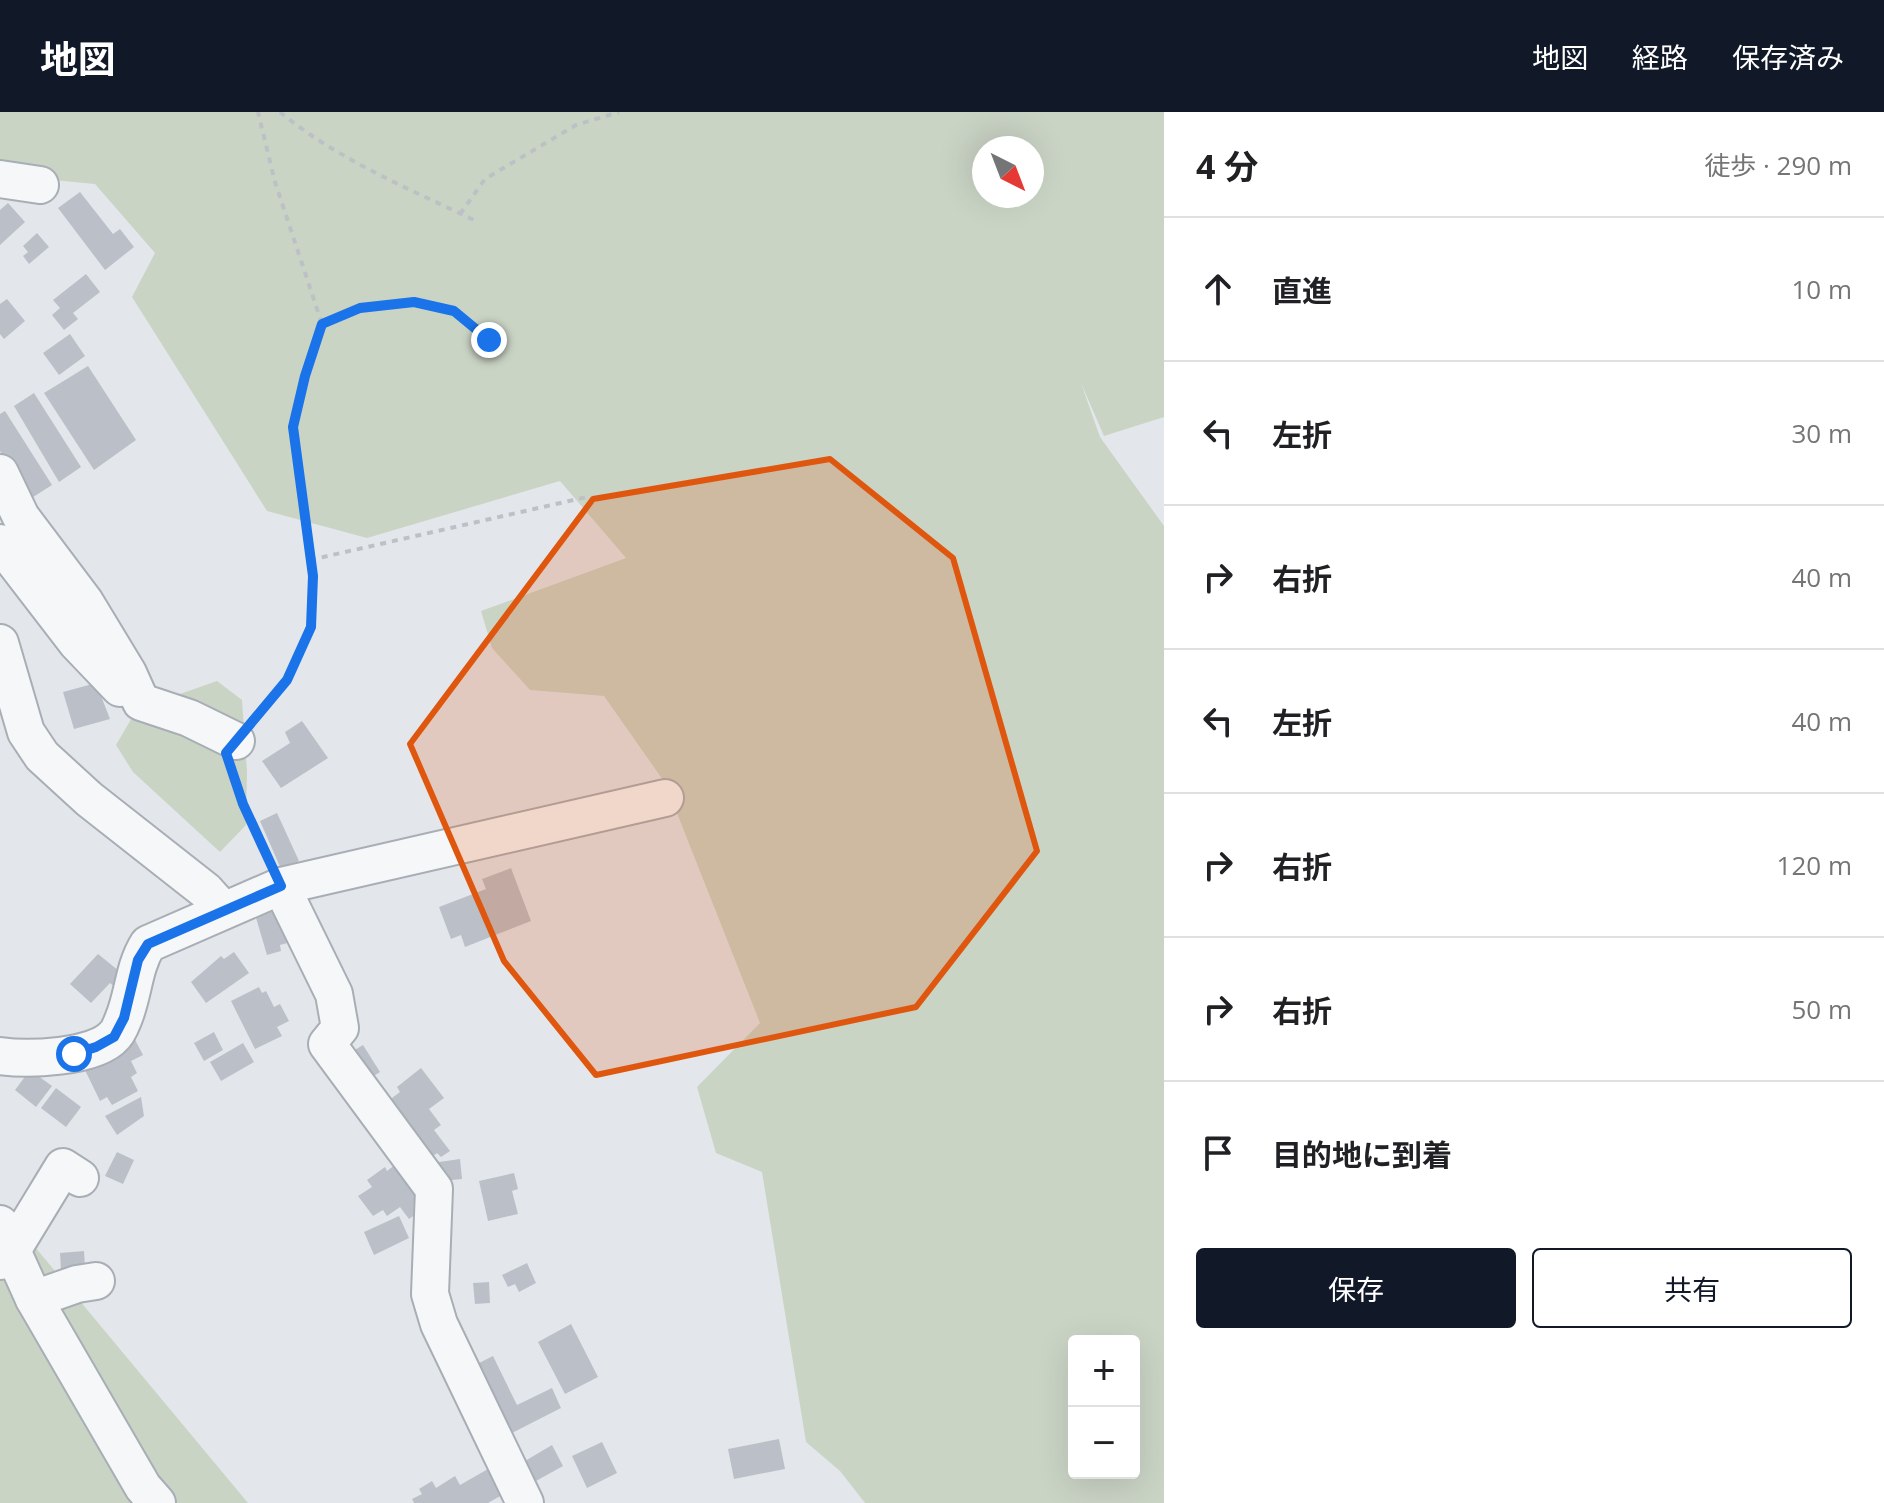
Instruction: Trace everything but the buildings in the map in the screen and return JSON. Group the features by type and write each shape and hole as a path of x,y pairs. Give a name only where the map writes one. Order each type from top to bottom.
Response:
{"street":[{"path":"0,179 40,185"},
{"path":"0,473 21,517 85,602 128,673 141,702"},
{"path":"0,543 77,643 121,690 141,702 189,718 236,741"},
{"path":"0,643 26,732 42,756 89,799 206,891 223,910"},
{"path":"0,1056 15,1058 74,1054 114,1037 124,1018 138,960 148,944 281,886 665,798"},
{"path":"281,886 334,994 340,1028 327,1044 434,1189 430,1294 439,1324 525,1503"},
{"path":"80,1178 63,1167 4,1245 143,1487 157,1503"},
{"path":"34,1299 77,1284 96,1281"}],"path":[{"path":"258,112 275,182 322,324 293,427 313,576 311,627 287,680 226,753 243,804 281,886"},
{"path":"280,112 305,132 396,183 478,222"},
{"path":"460,214 485,179 576,125 619,112"},
{"path":"322,324 360,308 414,302 454,311 489,340"},
{"path":"310,560 591,496"}],"highlighted area":[{"path":"830,459 953,558 1037,851 916,1007 596,1075 504,961 410,744 593,499"}],"green space":[{"path":"0,112 1164,112 1164,417 1104,436 1081,383 1100,437 1164,526 1164,1503 865,1503 840,1471 806,1442 762,1172 716,1153 697,1087 760,1023 665,783 604,696 530,690 492,648 481,611 626,558 560,481 367,538 267,511 132,297 155,253 95,184 0,175"},
{"path":"217,681 242,700 247,772 246,825 220,852 133,772 116,745 137,709"},
{"path":"0,1205 248,1503 0,1503"}],"route":[{"path":"74,1054 114,1037 124,1018 138,960 148,944 281,886 243,804 226,753 287,680 311,627 313,576 293,427 322,324 360,308 414,302 454,311 489,340"}]}
